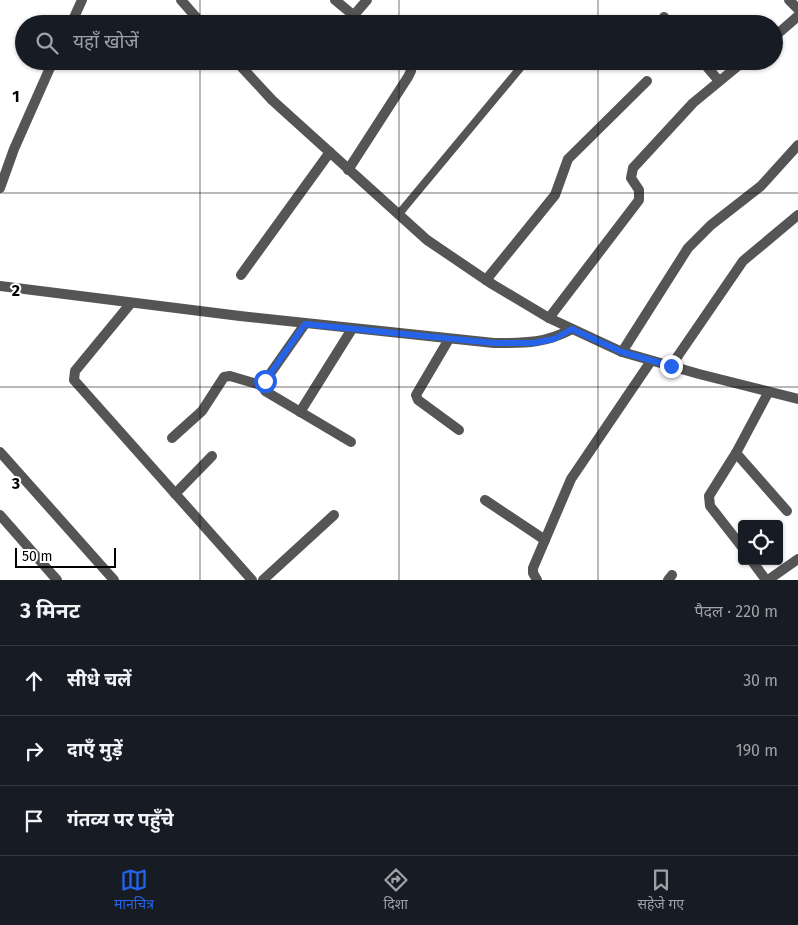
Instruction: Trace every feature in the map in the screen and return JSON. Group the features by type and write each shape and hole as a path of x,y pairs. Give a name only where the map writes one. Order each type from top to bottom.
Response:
{"street":[{"path":"75,15 82,0"},
{"path":"182,0 194,15"},
{"path":"335,0 354,15 368,0"},
{"path":"789,0 798,9"},
{"path":"783,29 798,16"},
{"path":"0,188 14,149 49,70"},
{"path":"244,70 272,100 427,240 486,280 549,318 622,352 768,393 798,399"},
{"path":"348,170 408,77 410,70"},
{"path":"710,70 719,81"},
{"path":"549,318 639,200 639,190 631,178 633,168 693,103 733,70"},
{"path":"486,280 555,195 568,159 647,81"},
{"path":"622,352 688,248 711,225 761,186 798,145"},
{"path":"241,275 330,152"},
{"path":"671,366 743,260 798,215"},
{"path":"0,286 305,324 494,343 534,343 554,339 572,329"},
{"path":"131,302 73,376 74,380 252,580"},
{"path":"264,386 305,324"},
{"path":"300,412 352,329"},
{"path":"449,339 416,395 418,400 459,430"},
{"path":"537,580 533,574 533,568 577,468 652,361"},
{"path":"172,438 202,411 224,377 230,376 264,386"},
{"path":"264,386 265,391 351,442"},
{"path":"738,542 708,501 711,491 736,453 768,393"},
{"path":"0,452 114,580"},
{"path":"736,453 787,511"},
{"path":"176,494 212,456"},
{"path":"485,500 545,540"},
{"path":"0,514 57,580"},
{"path":"263,580 334,514"},
{"path":"755,565 767,580 798,559"}],"lane":[{"path":"398,215 519,70"}],"route":[{"path":"265,381 305,324 494,343 534,343 554,339 572,329 622,352 671,366"}]}
